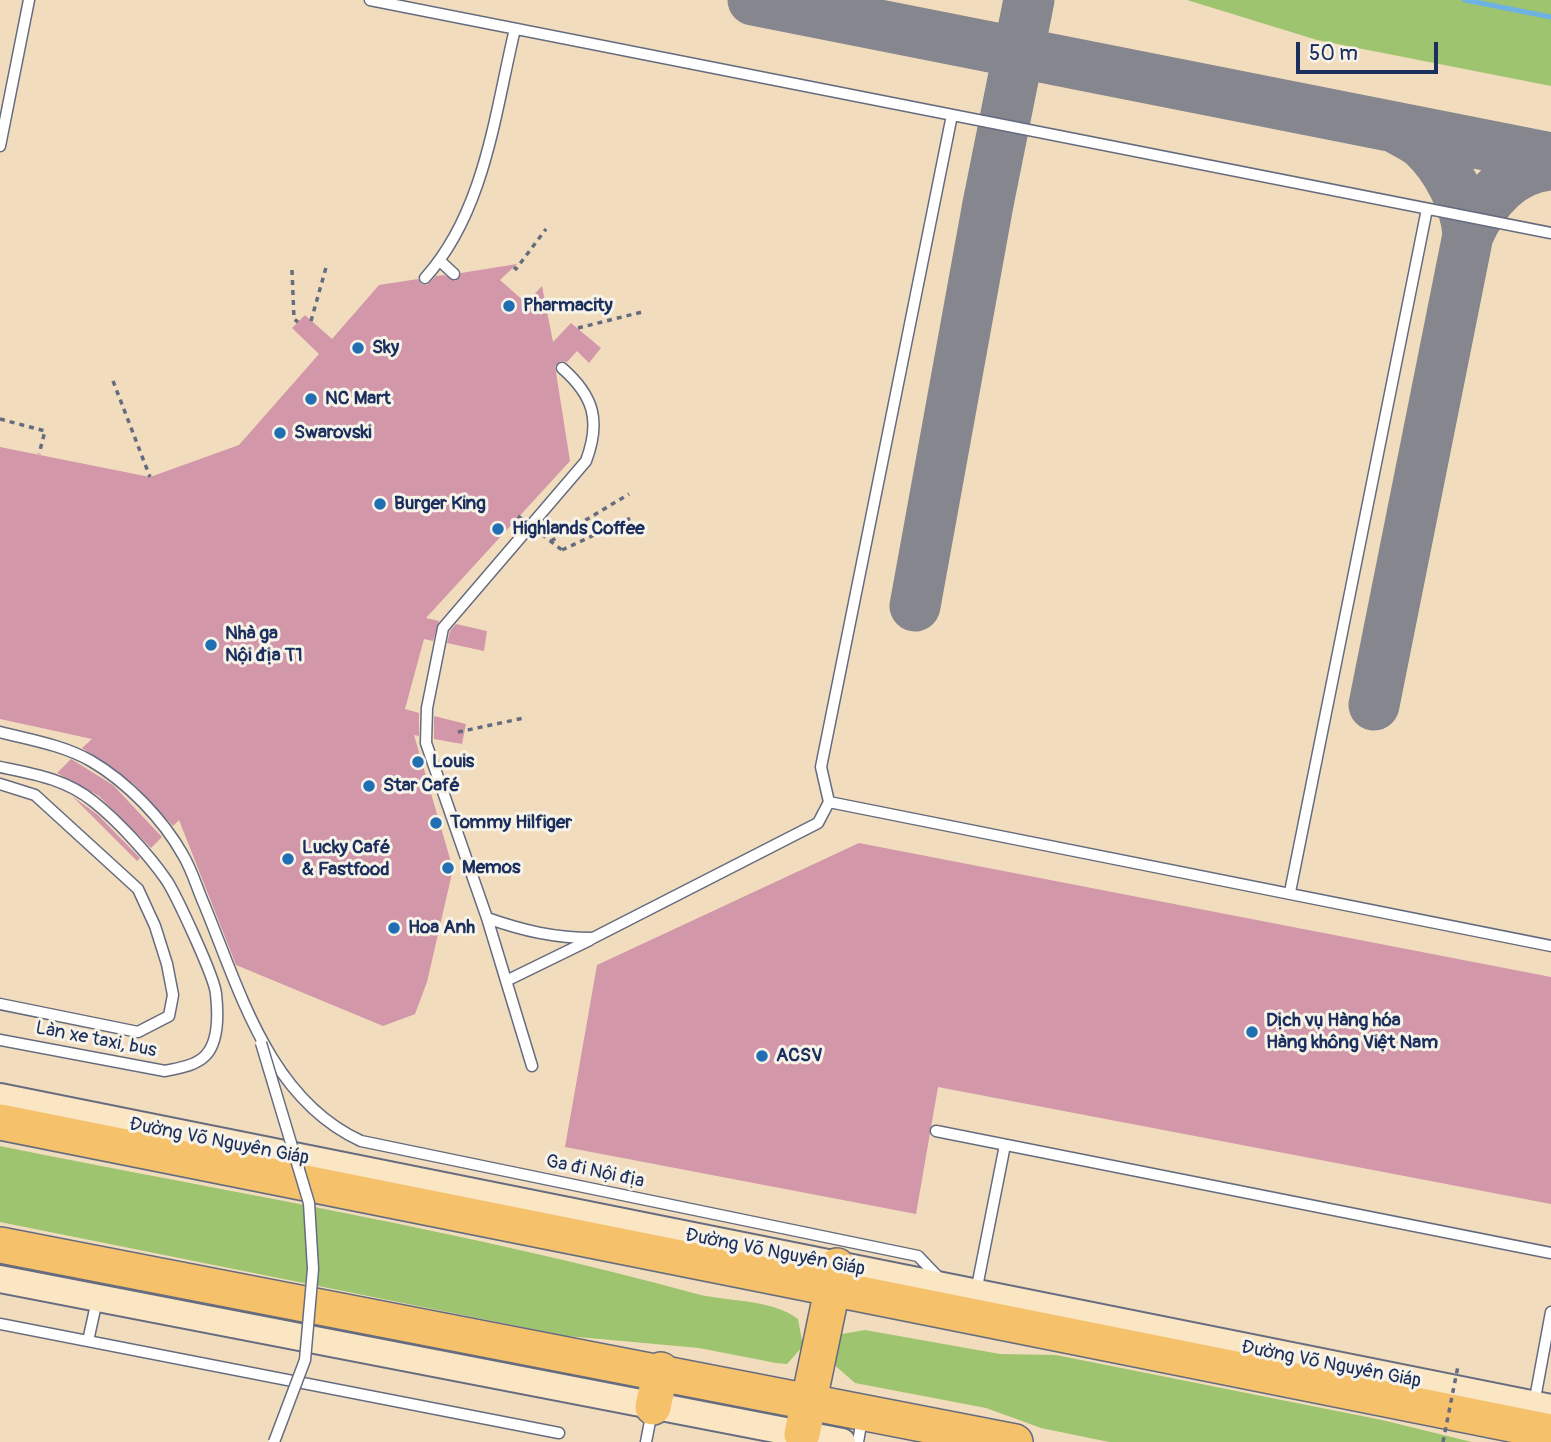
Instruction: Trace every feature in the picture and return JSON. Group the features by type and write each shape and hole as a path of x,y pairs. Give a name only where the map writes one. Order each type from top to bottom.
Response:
{"highway":[{"name":"Đường Võ Nguyên Giáp","path":"0,1122 622,1248 966,1300 1065,1332 1545,1415"},
{"path":"0,1245 489,1341 661,1370 810,1401 861,1427 1015,1442"},
{"path":"802,1434 834,1278"},
{"path":"653,1408 661,1370"}],"main road":[{"name":"Đường Võ Nguyên Giáp","path":"0,1097 602,1218 834,1278"},
{"path":"602,1218 622,1248"},
{"path":"0,1279 653,1408 842,1442"},
{"name":"Đường Võ Nguyên Giáp","path":"966,1300 1020,1303 1545,1415"},
{"path":"1020,1303 1065,1332"}],"lane":[{"path":"0,146 29,0"},
{"path":"370,0 1551,233"},
{"path":"425,278 440,261 475,192 515,29"},
{"path":"506,981 818,822 829,802 821,767 952,115"},
{"path":"1290,892 1427,208"},
{"path":"440,261 454,274"},
{"path":"532,1066 487,918 426,743 427,708 443,628 586,461 595,437 593,410 578,383 562,368"},
{"name":"Ga đi Nội địa","path":"0,732 66,749 92,762 138,797 183,855 261,1043 309,1203 313,1269 305,1360 274,1442"},
{"name":"Làn xe taxi, bus","path":"0,767 58,779 95,802 152,862 177,901 216,992 217,1030 206,1055 190,1065 165,1071 0,1040"},
{"path":"0,784 35,795 138,889 155,926 173,995 169,1016 138,1032 0,1004"},
{"path":"829,802 1551,946"},
{"path":"487,918 545,936 593,938"},
{"name":"Ga đi Nội địa","path":"261,1043 317,1114 335,1130 361,1141 918,1256 966,1300"},
{"path":"936,1131 1551,1253"},
{"path":"966,1300 1005,1144"},
{"path":"88,1341 98,1298"},
{"path":"1545,1415 1551,1312"},
{"path":"0,1324 559,1433"},
{"path":"646,1442 653,1408"}],"path":[{"path":"514,267 516,269 546,229"},
{"path":"311,321 327,264"},
{"path":"292,270 295,319 298,322"},
{"path":"578,328 642,312"},
{"path":"113,381 150,477"},
{"path":"0,419 45,431 39,454"},
{"path":"551,541 629,494"},
{"path":"518,516 562,550 631,518"},
{"path":"458,732 524,718"},
{"path":"1443,1442 1458,1366"}],"green space":[{"path":"1187,0 1551,0 1551,86 1317,40"},
{"path":"0,1146 437,1232 611,1271 709,1297 763,1304 798,1319 803,1346 787,1364 699,1348 567,1336 0,1222"},
{"path":"865,1330 1000,1354 1056,1355 1382,1420 1472,1442 1109,1442 1041,1428 986,1408 855,1383 831,1362 833,1347 842,1334"}],"building":[{"name":"Nhà ga Nội địa T1","path":"517,264 500,280 526,303 542,286 553,342 571,323 601,348 589,363 577,351 567,362 561,361 555,366 570,461 426,618 439,621 433,641 424,639 405,709 419,713 419,736 414,735 453,869 427,982 415,1014 383,1026 236,965 179,820 173,826 135,785 82,748 92,739 0,719 0,447 150,477 239,445 319,354 292,328 305,315 332,339 379,285 418,279 421,284 427,285 436,276 444,275 456,281 461,273"},
{"path":"456,624 487,631 484,651 447,643 450,631"},
{"path":"434,716 466,724 462,744 434,739"},
{"path":"71,759 113,785 162,837 151,848 99,796 57,773"},
{"path":"72,796 98,815 140,858 137,861"},
{"path":"859,843 1551,977 1551,1204 938,1087 916,1214 565,1147 597,965"}],"waterway":[{"path":"1465,0 1551,17"}],"taxiway":[{"path":"753,0 1551,158"},
{"path":"915,606 988,204 1029,0"},
{"path":"1374,705 1468,235 1464,211 1448,175 1424,145 1395,127"},
{"path":"1468,235 1490,198 1500,188 1523,172 1551,165"}],"place":[{"name":"Pharmacity","path":"509,306"},
{"name":"Sky","path":"358,348"},
{"name":"NC Mart","path":"311,399"},
{"name":"Swarovski","path":"280,433"},
{"name":"Burger King","path":"380,504"},
{"name":"Highlands Coffee","path":"498,529"},
{"name":"Nhà ga Nội địa T1","path":"211,645"},
{"name":"Louis","path":"418,762"},
{"name":"Star Café","path":"369,786"},
{"name":"Tommy Hilfiger","path":"436,823"},
{"name":"Lucky Café & Fastfood","path":"288,859"},
{"name":"Memos","path":"448,868"},
{"name":"Hoa Anh","path":"394,928"},
{"name":"Dịch vụ Hàng hóa Hàng không Việt Nam","path":"1252,1032"},
{"name":"ACSV","path":"762,1056"}]}
